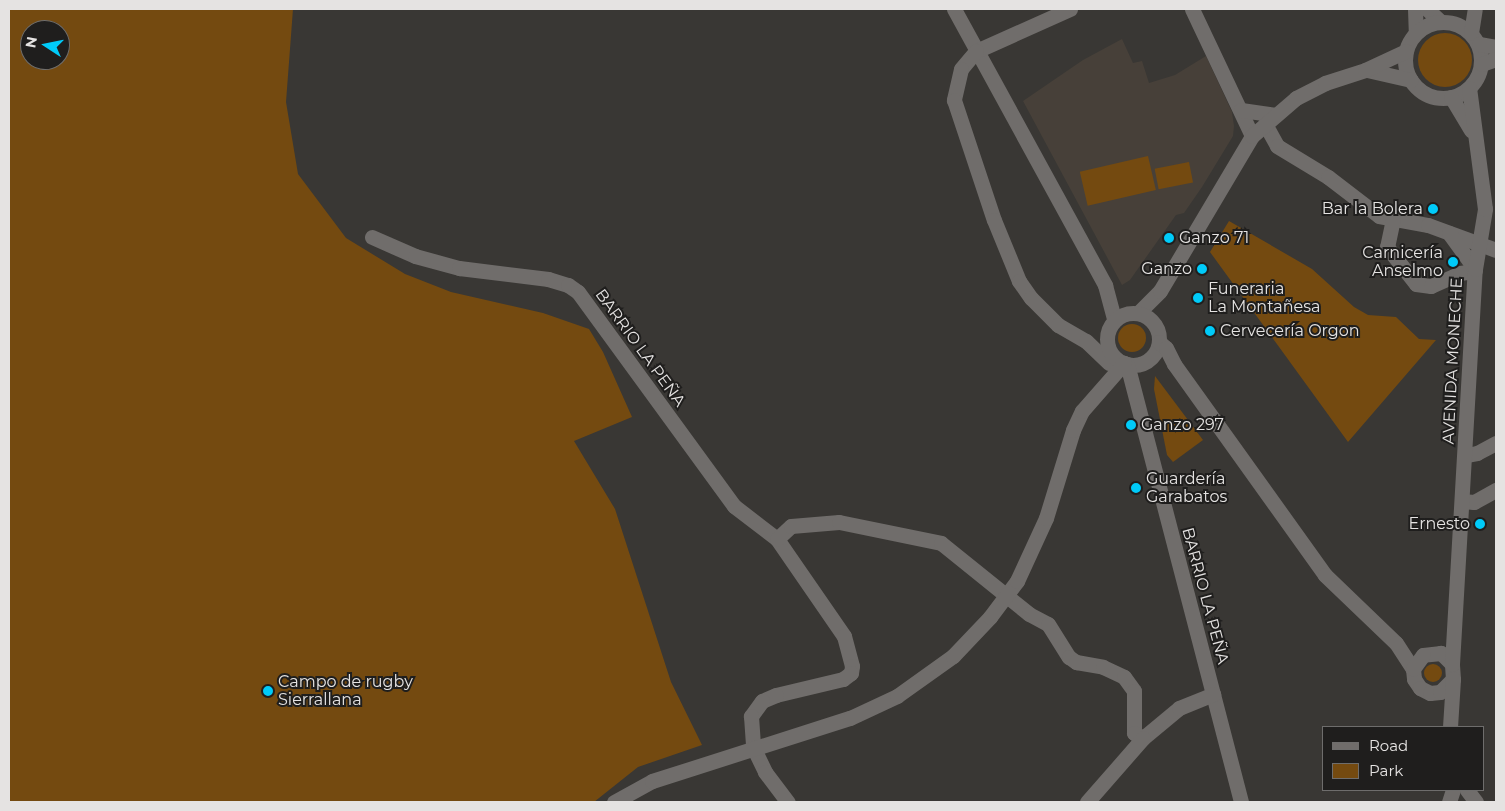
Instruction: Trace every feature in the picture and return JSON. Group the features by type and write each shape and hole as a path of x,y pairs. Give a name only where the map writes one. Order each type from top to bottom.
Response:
{"street":[{"path":"954,9 1049,178 1105,285 1114,320 1107,340 1132,358"},
{"path":"1070,9 1052,12 976,51 961,69 954,100 994,220 1020,281 1031,298 1058,325 1086,341 1132,358 1174,364 1325,575 1396,643 1413,669 1414,679 1420,688 1430,692 1440,692 1452,672 1440,653 1428,653 1396,643"},
{"path":"1192,9 1252,136"},
{"path":"1415,9 1416,32 1406,52 1406,68 1411,80 1424,94 1451,97 1469,88 1489,62 1475,39 1475,9"},
{"path":"1427,9 1475,39 1496,47"},
{"path":"1416,32 1445,22 1466,9"},
{"path":"614,802 652,781 753,747 850,718 897,696 929,675 973,636 1017,581 1046,518 1073,430 1099,392 1132,358 1152,320 1157,295 1252,136 1296,98 1325,83 1365,70 1406,52"},
{"path":"1365,70 1394,74 1411,80"},
{"name":"AVENIDA MONECHE","path":"1450,724 1475,270 1479,249 1490,224 1473,133 1469,88"},
{"name":"AVENIDA MONECHE","path":"1451,97 1473,133"},
{"path":"1241,110 1271,120"},
{"path":"1271,120 1277,146 1328,177 1380,216 1428,225 1450,233 1479,249"},
{"path":"1393,219 1387,247 1416,284 1431,286 1460,273 1475,270"},
{"path":"1450,233 1490,224"},
{"name":"AVENIDA MONECHE","path":"1450,233 1460,252 1475,270"},
{"name":"BARRIO LA PEÑA","path":"372,237 408,253 459,268 548,279 568,285 578,292 734,506 776,539 844,636 852,666 851,673 844,679 762,701 754,710 749,725 753,747"},
{"path":"1460,252 1479,249 1496,250"},
{"path":"1105,285 1133,313 1152,320"},
{"path":"1114,320 1133,313 1157,295"},
{"name":"BARRIO LA PEÑA","path":"1132,358 1135,396 1143,419"},
{"name":"BARRIO LA PEÑA","path":"1132,358 1143,419 1241,802"},
{"path":"1099,392 1120,388 1135,396"},
{"name":"AVENIDA MONECHE","path":"1466,454 1477,453 1496,443"},
{"path":"1462,501 1474,502 1496,490"},
{"path":"776,539 791,526 839,522 941,542 1029,614 1048,624 1069,657 1076,662 1103,667 1124,677 1134,691 1134,733 1143,738"},
{"path":"1413,669 1428,653 1445,645 1455,632"},
{"path":"1430,692 1441,704 1450,724"},
{"path":"1086,802 1143,738 1184,705 1213,694"},
{"path":"753,747 765,772 788,802"},
{"path":"1468,791 1476,802"}],"shaded area":[{"path":"1122,39 1133,63 1142,61 1149,83 1175,75 1206,56 1232,112 1234,126 1233,136 1184,213 1176,215 1130,280 1122,285 1023,101 1083,60"}],"green space":[{"path":"9,9 293,9 286,102 298,174 346,238 405,274 451,292 543,313 589,329 603,352 632,417 574,441 615,509 671,682 702,745 638,767 594,802 9,802"},
{"path":"1440,33 1450,33 1460,37 1468,45 1472,60 1468,75 1460,83 1450,87 1440,87 1430,83 1422,75 1418,65 1418,55 1422,45 1430,37"},
{"path":"1148,156 1156,190 1088,206 1080,172"},
{"path":"1189,162 1193,183 1159,189 1155,169"},
{"path":"1229,221 1312,269 1354,307 1368,315 1396,317 1419,339 1436,340 1348,442 1210,252"},
{"path":"1132,324 1142,328 1146,338 1142,348 1132,352 1122,348 1118,338 1122,328"},
{"path":"1155,376 1203,440 1173,462 1167,455 1154,389"},
{"path":"1429,664 1437,664 1442,669 1440,680 1429,682 1424,677 1424,669"}],"place":[{"name":"Bar la Bolera","path":"1433,209"},
{"name":"Ganzo 71","path":"1169,238"},
{"name":"Carnicería Anselmo","path":"1453,262"},
{"name":"Ganzo","path":"1202,269"},
{"name":"Funeraria La Montañesa","path":"1198,298"},
{"name":"Cervecería Orgon","path":"1210,331"},
{"name":"Ganzo 297","path":"1131,425"},
{"name":"Guardería Garabatos","path":"1136,488"},
{"name":"Ernesto","path":"1480,524"},
{"name":"Campo de rugby Sierrallana","path":"268,691"}]}
